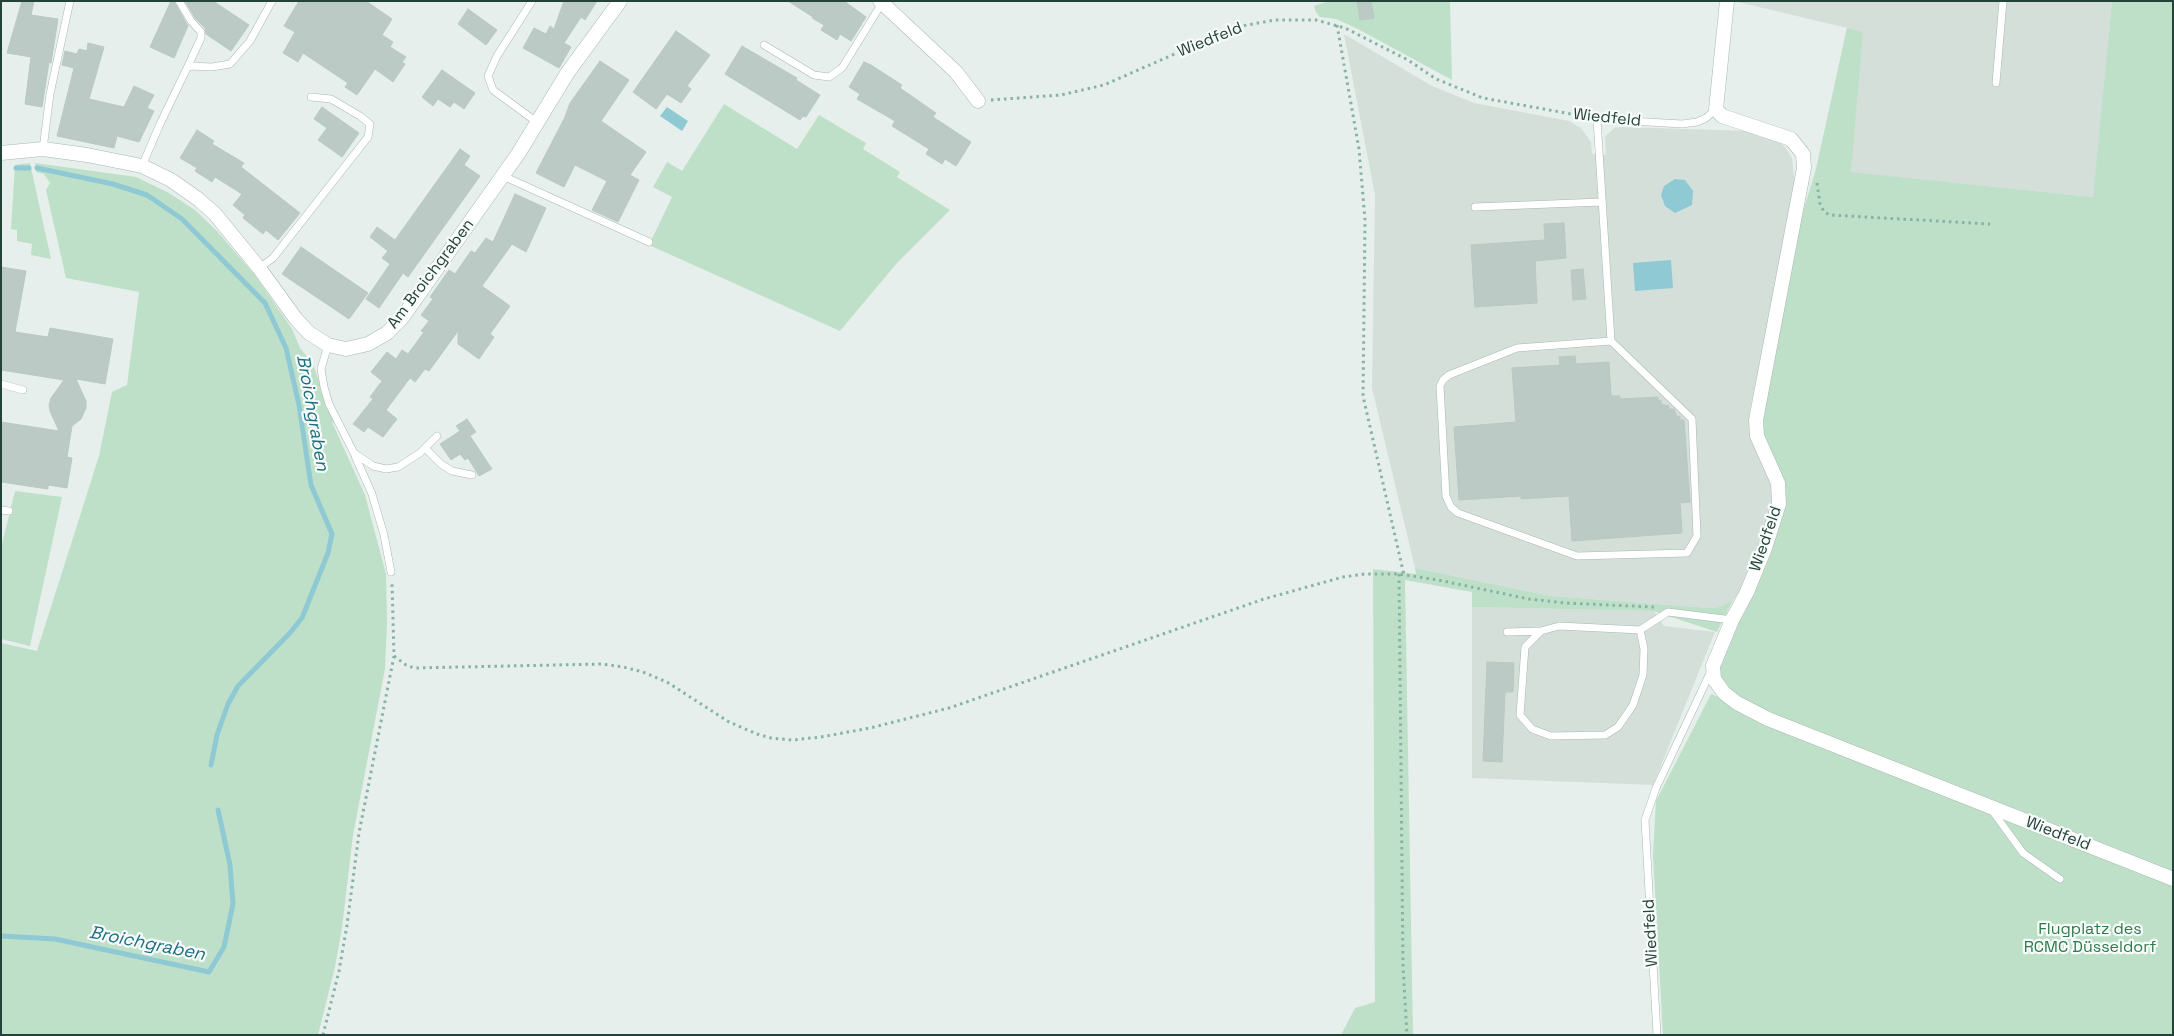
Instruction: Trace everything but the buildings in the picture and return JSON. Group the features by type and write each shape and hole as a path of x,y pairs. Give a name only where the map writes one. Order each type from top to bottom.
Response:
{"street":[{"name":"Am Broichgraben","path":"1,153 43,150 87,155 142,166 171,180 198,199 225,226 259,268 296,319 309,333 328,345 346,349 368,344 387,333 402,318 503,176 538,123 568,72 620,1"},
{"path":"1716,109 1727,1"},
{"path":"881,2 956,72 978,101"},
{"name":"Wiedfeld","path":"1716,109 1722,116 1790,139 1803,154 1804,168 1756,420 1757,436 1778,482 1779,504 1765,548 1713,666 1714,679 1736,703 1768,719 2173,879"}],"lane":[{"path":"43,150 50,94 70,1"},
{"path":"142,166 201,38 201,32 191,21 179,1"},
{"path":"188,66 212,67 230,64 250,41 272,1"},
{"path":"532,1 497,56 488,76 493,90 538,123"},
{"path":"1996,83 2003,1"},
{"path":"764,45 814,75 829,78 842,68 881,2"},
{"path":"259,268 273,258 368,137 370,124 360,116 331,99 311,97"},
{"name":"Wiedfeld","path":"1596,119 1682,124 1701,120 1716,109"},
{"path":"1596,119 1611,341 1692,419 1697,536 1687,553 1577,556 1458,513 1451,508 1447,503 1440,386 1443,380 1449,375 1517,348 1611,341"},
{"path":"503,176 649,242"},
{"path":"1475,207 1601,202"},
{"path":"328,345 321,369 324,387 329,404 372,494 392,572"},
{"path":"1,384 23,390"},
{"path":"354,453 373,466 398,467 425,448 437,436"},
{"path":"425,448 452,472 472,475"},
{"path":"1507,632 1540,631 1559,626 1640,630 1668,612 1732,620"},
{"path":"1540,631 1525,648 1520,715 1532,729 1551,736 1605,735 1618,728 1633,705 1643,675 1644,649 1640,630"},
{"name":"Wiedfeld","path":"1657,1035 1645,820 1656,788 1713,666"},
{"path":"1989,807 2023,853 2060,879"}],"path":[{"name":"Wiedfeld","path":"978,101 1061,95 1104,84 1236,27 1275,20 1316,20 1337,25 1386,48 1436,79 1483,98 1596,119"},
{"path":"1337,25 1359,150 1365,220 1362,396 1404,575"},
{"path":"1817,178 1820,204 1824,212 1830,215 1990,224"},
{"path":"323,1035 339,971 359,833 394,656 392,572"},
{"path":"394,656 406,665 414,668 602,664 623,667 643,672 667,682 730,722 771,738 792,740 870,728 949,708 1264,599 1318,583 1366,574 1398,574 1438,580 1565,604 1658,607 1668,612"},
{"path":"1398,574 1403,947 1408,1035"}],"shaded area":[{"path":"1734,1 2112,1 2094,197 1816,169 1847,28"},
{"path":"1344,34 1432,86 1474,103 1569,121 1581,128 1591,142 1592,154 1606,155 1605,137 1614,128 1620,127 1751,131 1776,139 1785,147 1792,158 1795,187 1749,414 1749,430 1752,443 1771,484 1772,508 1744,586 1733,600 1719,607 1710,608 1551,596 1415,568 1372,388 1375,195"},
{"path":"1472,607 1654,611 1664,626 1715,632 1653,785 1472,778"}],"green space":[{"path":"1329,1 1450,1 1452,80 1356,28 1336,19 1320,17 1314,6"},
{"path":"2112,1 2173,1 2173,875 1767,715 1734,695 1721,682 1719,663 1780,520 1763,433 1764,389 1802,215 1816,169 1847,28 1863,32 1851,172 2093,197"},
{"path":"724,104 797,149 819,115 866,143 863,149 900,172 897,177 950,210 897,263 840,331 649,245 672,197 653,187 667,162 682,171"},
{"path":"30,163 51,259 31,255 32,244 17,241 17,230 11,229 15,165"},
{"path":"35,163 136,177 169,193 195,210 216,230 254,274 292,329 300,348 313,364 337,425 332,422 365,495 386,574 387,624 385,669 353,835 342,928 335,967 318,1035 1,1035 1,643 37,651 99,456 112,392 127,385 139,292 66,278 46,190 50,183 44,174 36,172"},
{"path":"15,491 62,497 30,646 1,639 1,548"},
{"path":"1415,568 1551,596 1710,608 1719,607 1733,600 1717,632 1653,611 1472,607 1472,592 1405,580 1413,1035 1341,1035 1355,1008 1375,1002 1373,569 1416,574"},
{"name":"Flugplatz des RCMC Düsseldorf","path":"1711,694 2173,882 2173,1035 1663,1035 1653,855 1656,801"}],"water":[{"path":"667,107 688,121 682,131 660,116"},
{"path":"1675,179 1685,180 1693,191 1692,205 1675,213 1665,206 1661,195 1664,186"},
{"path":"1671,260 1673,288 1635,291 1633,263"}],"waterway":[{"name":"Broichgraben","path":"16,168 29,168"},
{"name":"Broichgraben","path":"37,168 113,184 147,195 182,219 265,303 286,348 299,405 311,485 332,534 328,553 302,618 238,686 228,704 217,735 211,765"},
{"name":"Broichgraben","path":"1,936 55,939 209,972 224,947 233,904 230,865 218,810"}]}
